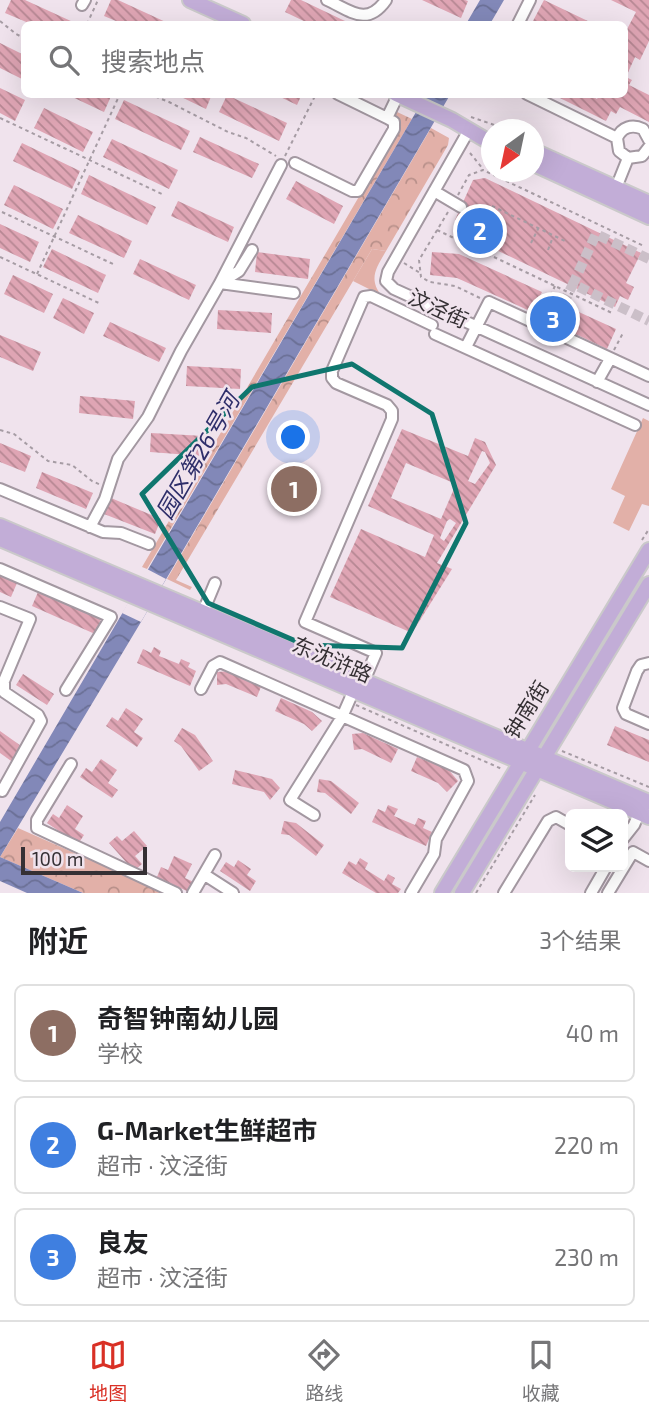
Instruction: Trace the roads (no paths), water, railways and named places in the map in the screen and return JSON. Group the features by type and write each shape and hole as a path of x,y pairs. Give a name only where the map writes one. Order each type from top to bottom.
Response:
{"main road":[{"path":"190,0 236,21"},
{"path":"404,98 445,117 481,129"},
{"path":"445,117 468,123 481,134"},
{"path":"544,156 649,203"},
{"path":"544,169 649,217"},
{"name":"东沈浒路","path":"0,526 135,591"},
{"name":"东沈浒路","path":"0,539 155,599 540,763 643,810"},
{"name":"钟南街","path":"442,893 649,550"},
{"name":"钟南街","path":"462,893 649,584"},
{"name":"东沈浒路","path":"155,599 203,612 358,687"}],"street":[{"path":"327,0 361,16 379,10 386,0"},
{"path":"520,21 530,0"},
{"path":"295,163 352,191 358,191 394,129 394,122 346,98"},
{"path":"387,118 396,98"},
{"path":"535,98 617,138"},
{"name":"汶泾街","path":"468,123 434,191 388,272 386,281 394,289 649,405"},
{"path":"632,126 642,129 649,148 638,158 628,158 620,152 617,138 623,130 632,126"},
{"path":"616,188 628,158"},
{"path":"90,527 105,499 118,460 148,417 281,165"},
{"path":"434,191 457,205"},
{"path":"219,283 239,271 252,250"},
{"path":"219,283 294,293"},
{"path":"314,815 290,800 342,717 376,653 305,622 392,419 392,411 387,405 337,383 332,377 332,371 364,297 371,296 466,347 635,425"},
{"path":"466,347 486,305 647,376"},
{"path":"597,382 610,359"},
{"path":"618,417 628,396"},
{"path":"0,489 90,527 108,533 121,533 149,544"},
{"path":"0,569 111,617 66,690"},
{"path":"203,612 215,583"},
{"path":"0,607 30,619 4,681 4,692 38,715 41,721 2,791"},
{"path":"201,689 213,666 220,662 460,767 468,782 436,839 434,854 411,893"},
{"path":"649,663 641,665 637,671 623,708 626,714 649,724"},
{"path":"71,764 37,821 37,828 176,893"},
{"path":"628,831 643,810"},
{"path":"504,893 548,821 556,817 565,822"},
{"path":"608,893 633,852 649,861"},
{"path":"193,893 215,855"},
{"path":"590,893 603,872"},
{"path":"205,875 233,893"}],"water":[{"path":"480,0 504,0 492,21 468,21"},
{"path":"424,98 448,98 0,857 0,822"},
{"path":"0,857 83,893 27,893 0,881"}],"tunnel":[{"path":"649,259 596,234 573,284 649,321"},
{"path":"534,330 551,329 573,284"}],"place":[{"name":"G-Market生鲜超市","path":"480,231"},
{"name":"良友","path":"553,319"},
{"name":"奇智钟南幼儿园","path":"294,489"}],"water label":[{"name":"园区第26号河","path":"198,456"}]}
